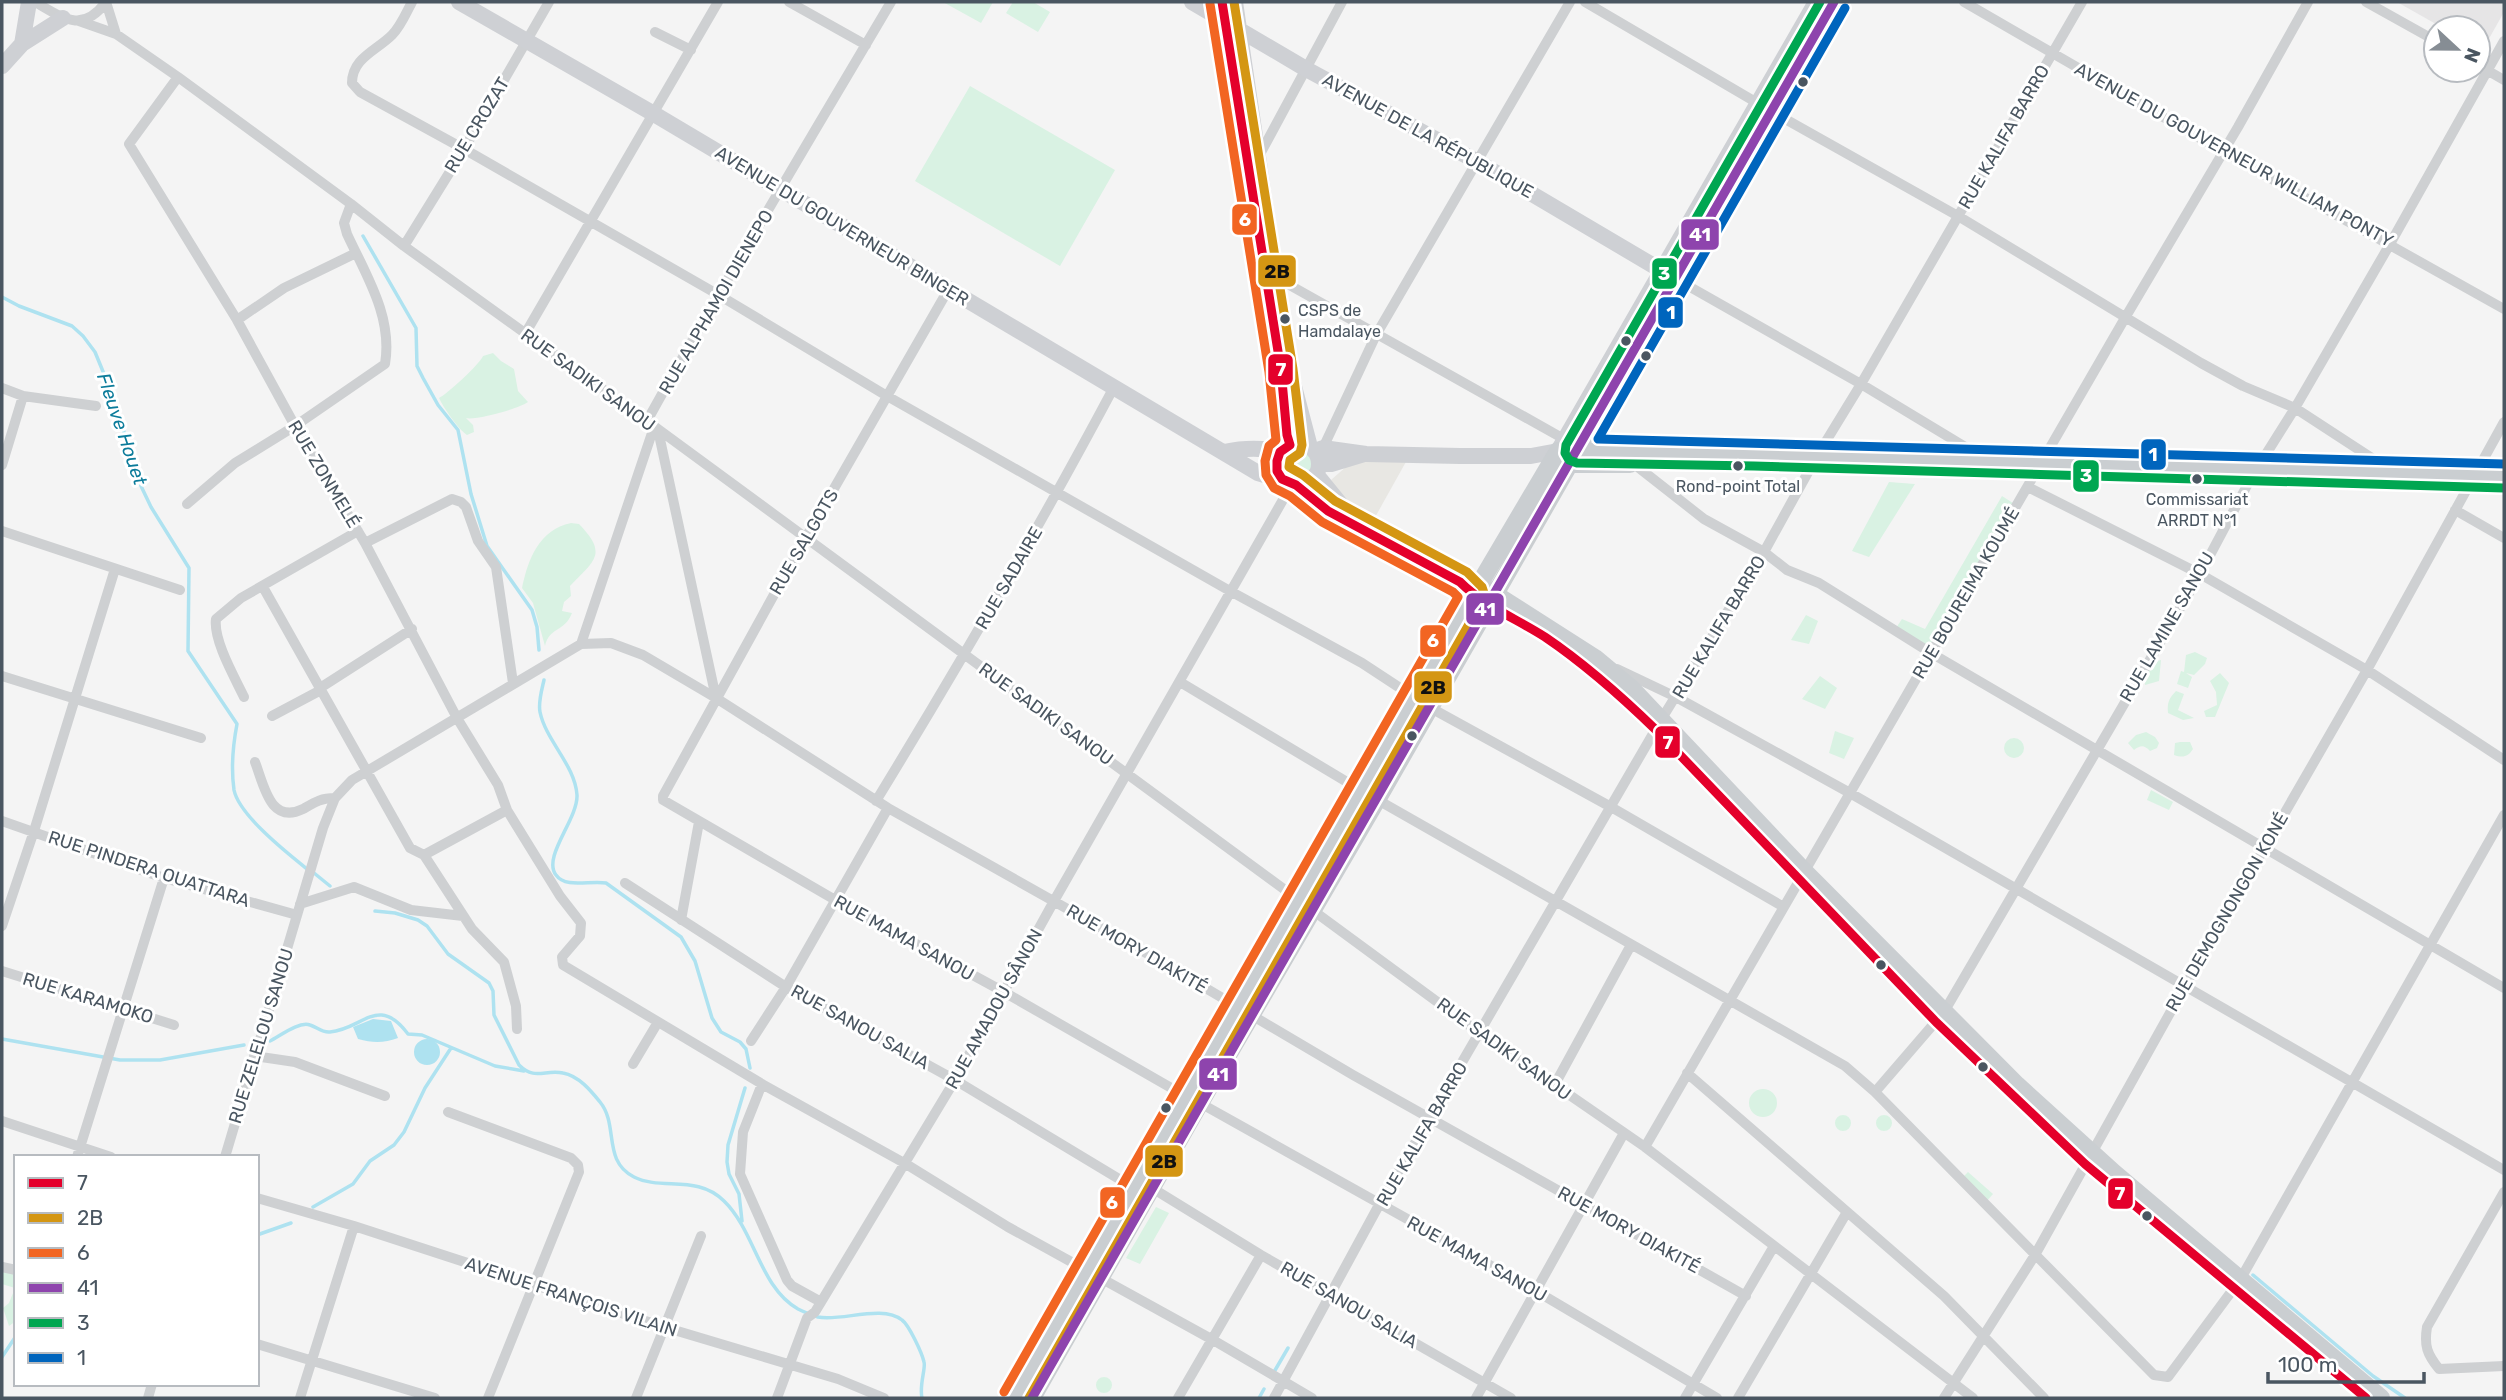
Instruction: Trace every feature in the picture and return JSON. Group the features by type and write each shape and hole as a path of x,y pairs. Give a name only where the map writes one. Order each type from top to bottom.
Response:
{"main road":[{"path":"22,44 29,2"},
{"name":"AVENUE DU GOUVERNEUR BINGER","path":"459,2 654,114 1258,473 1292,484 1328,511 1479,591"},
{"name":"AVENUE DE LA RÉPUBLIQUE","path":"1192,2 1306,69 1476,161 1669,274"},
{"path":"1222,2 1232,24 1259,156 1292,381 1317,457 1309,482 1292,484 1277,471 1277,461 1285,449 1287,435 1281,370 1232,24 1236,2"},
{"path":"1765,108 1816,2"},
{"path":"1015,1398 1094,1273 1369,796 1422,703 1479,591 1564,454 1765,108 1834,2"},
{"path":"2,66 22,44 71,20"},
{"path":"1224,453 1241,449 1285,449 1300,443 1331,464 1365,454 1564,454 1632,458 1997,466 2035,474 2392,473 2504,485"},
{"name":"AVENUE DU GOUVERNEUR BINGER","path":"1317,457 1354,525"},
{"path":"2254,473 2410,483 2504,476"},
{"path":"1479,591 1595,658 1631,688 1659,725 1940,1017 2017,1085 2088,1158 2366,1398"},
{"path":"1479,591 1589,667 1659,725"},
{"path":"1032,1398 1094,1273"},
{"path":"2237,1284 2381,1398"}],"street":[{"name":"RUE SADIKI SANOU","path":"35,2 71,20 116,34 178,78 1481,1034 1644,1147 1973,1398"},
{"path":"71,20 92,18 106,2"},
{"path":"106,2 116,34"},
{"path":"412,2 392,35 356,64 352,83 360,92 717,294 887,396 1362,663 1422,703 1611,807 1782,906"},
{"name":"RUE CROZAT","path":"404,246 549,2"},
{"path":"525,334 718,2"},
{"path":"789,2 866,45"},
{"name":"RUE ALPHAMOI DIENEPO","path":"581,644 653,426 717,294 781,191 891,2"},
{"path":"1259,156 1342,2"},
{"path":"1317,457 1376,335 1570,2"},
{"path":"1585,2 1765,108 1958,216 2243,386 2295,408 2410,483"},
{"name":"AVENUE DU GOUVERNEUR WILLIAM PONTY","path":"1964,2 2504,309"},
{"name":"RUE KALIFA BARRO","path":"1274,1398 1379,1205 1659,725 1764,552 2082,2"},
{"name":"RUE BOUREIMA KOUMÉ","path":"1644,1147 2238,127 2308,2"},
{"path":"2366,2 2422,33"},
{"path":"655,32 691,50"},
{"name":"RUE LAMINE SANOU","path":"2492,56 2504,41"},
{"name":"RUE ZONMELÉ","path":"178,78 130,144 237,320 295,426 365,543 457,718 498,785 507,810 561,897 581,923 580,936 562,957 563,965 658,1023"},
{"name":"RUE LAMINE SANOU","path":"1875,1091 1940,1017 2017,890 2095,749 2200,574 2254,473 2390,244 2475,84"},
{"path":"187,504 235,464 385,364 387,343 383,315 344,223 351,204"},
{"path":"237,320 284,288 356,253"},
{"path":"1669,274 1997,466"},
{"path":"1277,278 1376,335 1564,454"},
{"name":"RUE SALGOTS","path":"663,796 805,538 948,290"},
{"name":"RUE SADAIRE","path":"876,801 965,655 1058,493 1114,387"},
{"path":"2,388 23,396 96,405"},
{"path":"2,465 23,396"},
{"name":"RUE DEMOGNONGON KONÉ","path":"1944,1398 2035,1255 2263,848 2367,670 2504,422"},
{"path":"653,426 716,698"},
{"path":"1632,458 1704,519 1764,552 1787,570 1819,583 1931,653 2504,988"},
{"path":"2035,474 2200,574 2367,670 2504,760"},
{"name":"RUE AMADOU SÂNON","path":"777,1398 811,1315 906,1164 955,1080 1292,484"},
{"path":"365,543 452,499 461,502 468,511 478,541 496,567 513,683"},
{"path":"2455,510 2504,538"},
{"path":"2,531 180,590"},
{"path":"244,697 223,650 215,625 216,619 241,598 358,531"},
{"path":"2,926 115,569"},
{"path":"263,587 410,848 424,855 472,929 504,962 516,1006 517,1029"},
{"path":"272,716 320,689 412,629"},
{"name":"RUE MORY DIAKITÉ","path":"581,644 611,643 630,648 716,698 888,808 1430,1119 1746,1296"},
{"path":"255,762 271,804 279,812 292,812 317,800 335,798 343,787 367,770 581,644"},
{"path":"1595,658 1676,697 1850,793 2504,1170"},
{"path":"2,677 201,738"},
{"path":"1180,682 1369,796 1845,1066 1875,1091 2154,1375 2163,1378 2168,1377 2237,1284 2504,815"},
{"name":"RUE MAMA SANOU","path":"663,796 666,804 1536,1291 1717,1398"},
{"name":"RUE ZELELOU SANOU","path":"226,1155 323,828 335,798"},
{"path":"751,1041 837,901 888,808"},
{"path":"424,855 507,810"},
{"name":"RUE PINDERA OUATTARA","path":"2,821 164,878 298,910"},
{"path":"681,920 699,822"},
{"path":"78,1152 164,878"},
{"name":"RUE SANOU SALIA","path":"625,883 786,987 1331,1293 1511,1398"},
{"path":"298,910 354,887 411,911 463,916"},
{"path":"1554,1086 1631,945"},
{"name":"RUE KARAMOKO","path":"2,971 174,1025"},
{"path":"633,1064 658,1023 906,1164 1008,1227 1312,1398"},
{"path":"254,1056 295,1062 384,1096"},
{"path":"1687,1073 1950,1302 2044,1398"},
{"path":"762,1084 743,1132 740,1163 743,1184 787,1280 792,1286 821,1301"},
{"path":"449,1112 571,1158 578,1165 579,1172 488,1398"},
{"path":"2,1121 78,1152 98,1155"},
{"path":"1476,1398 1624,1133"},
{"path":"2504,1192 2427,1327 2424,1344 2428,1356 2439,1369 2504,1366"},
{"name":"AVENUE FRANÇOIS VILAIN","path":"259,1199 354,1226 664,1327 838,1379 884,1398"},
{"path":"1738,1398 1847,1212"},
{"path":"300,1398 354,1226"},
{"path":"635,1398 701,1236"},
{"path":"1685,1398 1774,1246"},
{"path":"1178,1398 1261,1255"},
{"path":"259,1345 435,1398"}],"shaded area":[{"path":"2397,2 2504,2 2504,12 2492,33 2492,14 2422,14 2422,16"},
{"path":"1407,460 1369,528 1354,517 1331,480 1347,466 1367,461"}],"green space":[{"path":"943,2 993,2 981,23"},
{"path":"1013,2 1033,2 1050,12 1038,32 1006,13"},
{"path":"970,86 1115,170 1060,266 915,181"},
{"path":"493,353 514,369 518,391 528,402 478,418 466,418 473,425 474,432 467,435 439,398 476,366 483,356"},
{"path":"1299,447 1310,452 1315,463 1310,474 1299,479 1288,474 1283,463 1288,452"},
{"path":"1889,482 1915,484 1869,557 1852,551"},
{"path":"2002,496 2016,505 1929,650 1896,628 1902,619 1925,629"},
{"path":"571,523 579,524 588,534 595,556 570,586 571,596 564,602 562,611 572,613 569,619 550,636 545,646 533,603 522,588 532,557 543,539 551,532"},
{"path":"1806,615 1818,621 1809,644 1791,640"},
{"path":"2195,652 2207,658 2205,664 2194,675 2186,673 2192,677 2188,688 2177,684 2181,671 2184,672 2186,655"},
{"path":"2161,660 2159,681 2145,685 2143,665"},
{"path":"2220,673 2229,683 2215,717 2206,717 2204,711 2217,705 2216,692 2210,681"},
{"path":"1820,676 1837,688 1825,709 1802,699"},
{"path":"2176,691 2184,694 2178,710 2194,718 2183,720 2168,713 2169,701"},
{"path":"1835,731 1854,738 1844,759 1829,753"},
{"path":"2146,732 2155,737 2159,743 2157,748 2150,751 2142,746 2134,750 2128,743 2136,735"},
{"path":"2014,738 2021,741 2024,748 2021,755 2014,758 2007,755 2004,748 2007,741"},
{"path":"2190,742 2193,749 2183,757 2174,755 2175,743"},
{"path":"2151,790 2173,802 2169,810 2147,800"},
{"path":"1763,1089 1773,1093 1777,1103 1773,1113 1763,1117 1753,1113 1749,1103 1753,1093"},
{"path":"1840,1115 1846,1115 1851,1123 1849,1129 1840,1131 1835,1126 1835,1120"},
{"path":"1884,1115 1890,1117 1890,1129 1884,1131 1878,1129 1876,1123 1878,1117"},
{"path":"1968,1172 1993,1194 1986,1202 1961,1179"},
{"path":"1156,1207 1169,1213 1140,1264 1126,1258"},
{"path":"2,1262 14,1265 14,1288 2,1284"},
{"path":"14,1290 14,1322 9,1326 3,1308 9,1303"},
{"path":"1101,1377 1107,1377 1112,1385 1110,1391 1101,1393 1096,1388 1096,1382"}],"water":[{"path":"373,1019 391,1021 398,1038 378,1042 358,1039 353,1027"},
{"path":"427,1039 437,1042 440,1052 437,1062 427,1065 417,1062 414,1052 417,1042"}],"waterway":[{"path":"363,236 416,328 417,366 438,405 458,430 471,494 487,546 532,610 539,650"},
{"name":"Fleuve Houet","path":"2,297 72,326 95,352 111,391 141,486 189,568 188,651 237,724 233,774 238,800 254,822 307,869"},
{"path":"544,680 540,700 543,723 571,773 577,795 576,805 554,858 556,875 572,883 606,883 681,937 695,961 712,1018 721,1032 740,1042 746,1049 750,1068"},
{"name":"Fleuve Houet","path":"314,873 330,886"},
{"name":"Fleuve Houet","path":"375,911 395,913 418,920 427,926 448,954 489,983 493,991 494,1015 519,1065 535,1074 557,1072 569,1075 589,1089 606,1111 614,1152 624,1170 645,1181 702,1188 724,1201 735,1213 766,1274 785,1300 818,1317 884,1313 902,1320 915,1340 924,1362 922,1398"},
{"path":"270,1041 301,1025 306,1024 330,1032 342,1030 370,1017 388,1016 408,1034 422,1035 495,1066 524,1071"},
{"path":"2,1039 120,1060 160,1060 244,1045"},
{"path":"313,1207 353,1184 370,1161 394,1145 404,1132 425,1088 451,1048"},
{"path":"742,1221 739,1194 729,1174 727,1162 728,1145 745,1088"},
{"path":"259,1234 291,1223"},
{"path":"2253,1275 2373,1376 2405,1398"},
{"path":"2,1357 14,1339"},
{"path":"1274,1372 1288,1348"},
{"path":"1259,1398 1264,1389"}],"transit line":[{"name":"7","path":"1222,2 1281,370 1290,445 1280,452 1277,461 1277,471 1282,479 1296,485 1328,511 1460,582 1490,605 1545,637 1602,681 1656,730 1936,1022 2085,1164 2366,1398"},
{"name":"2B","path":"1029,1398 1485,596 1482,587 1467,572 1335,501 1289,467 1290,460 1300,453 1302,445 1293,369 1234,2"},
{"name":"3","path":"1820,2 1566,445 1565,453 1569,460 1577,463 2504,488"},
{"name":"41","path":"1032,1398 1834,2"},
{"name":"6","path":"1004,1392 1458,597 1322,522 1290,496 1274,488 1266,475 1265,461 1269,446 1276,440 1269,372 1210,4"},
{"name":"1","path":"1845,8 1598,439 2504,464"}],"place":[{"name":"CSPS de Hamdalaye","path":"1285,319"},
{"name":"Rond-point Total","path":"1738,466"},
{"name":"Commissariat ARRDT N°1","path":"2197,479"}]}
